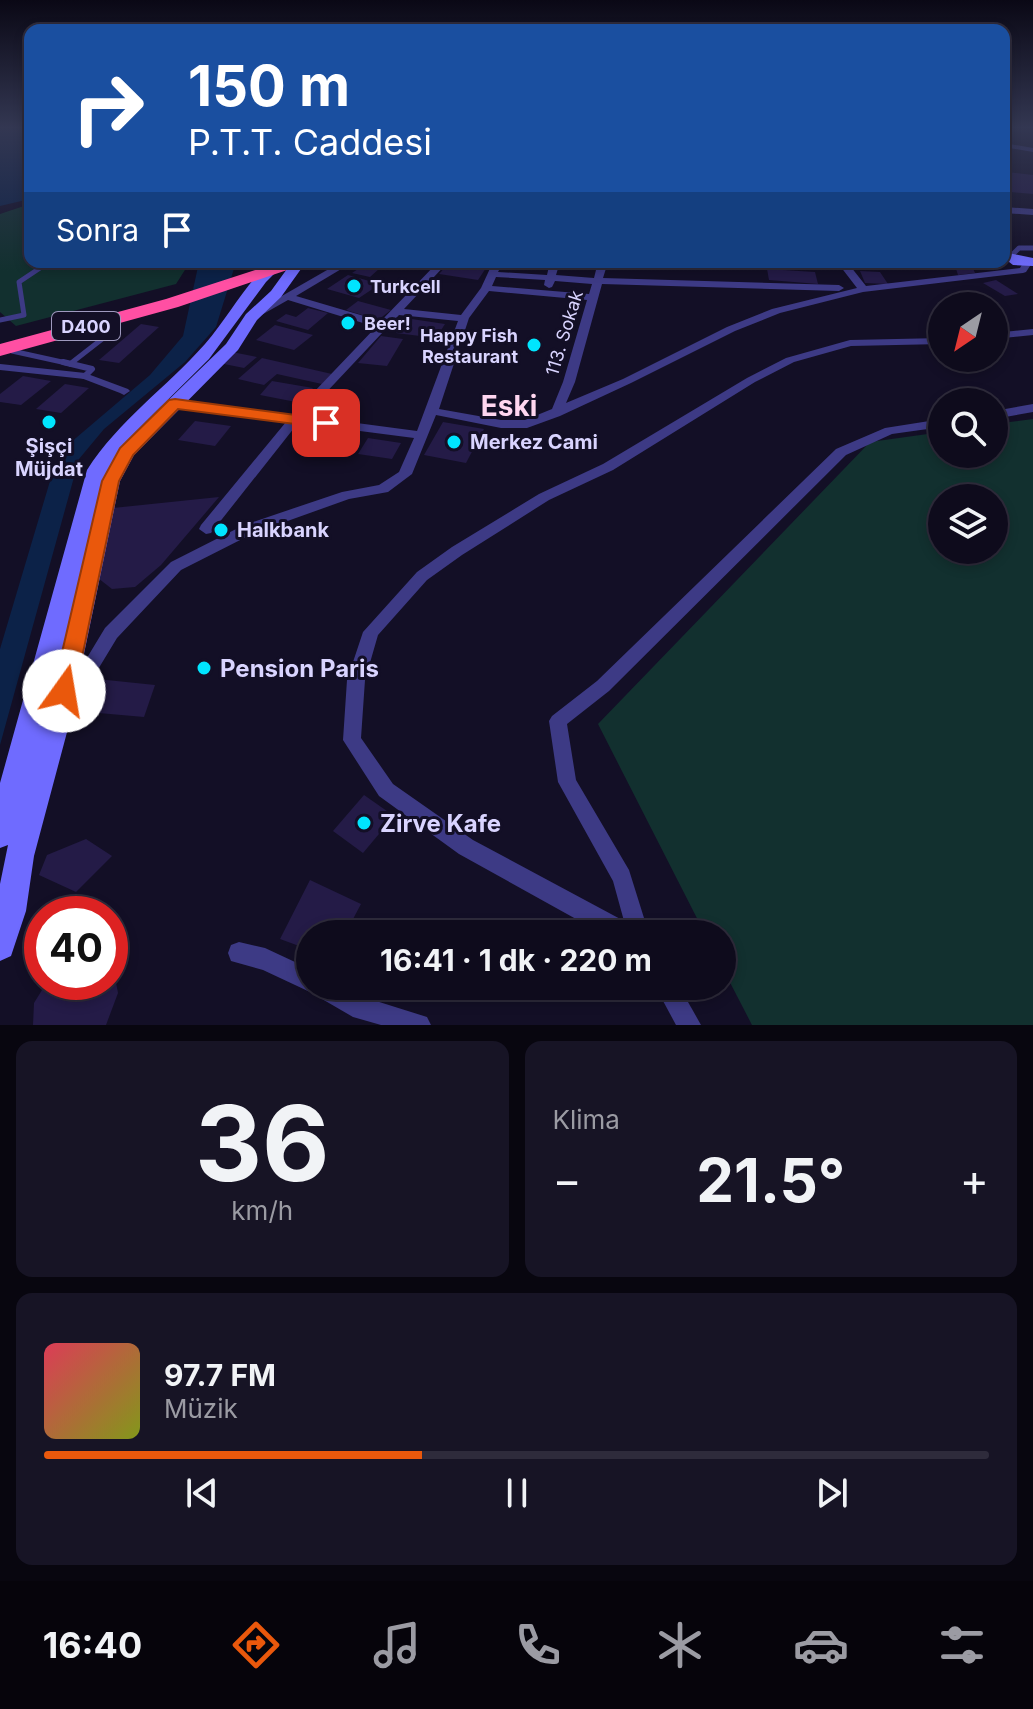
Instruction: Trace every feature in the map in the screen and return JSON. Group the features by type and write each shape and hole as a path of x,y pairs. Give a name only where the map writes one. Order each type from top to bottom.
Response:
{"highway":[{"name":"D400","path":"3,346 170,300 266,268"}],"street":[{"path":"1010,210 1033,212"},
{"path":"1010,254 1014,260 1032,262"},
{"path":"432,411 501,424 527,424 776,311 863,289 1023,270 1032,262"},
{"path":"0,945 11,911 19,856 57,721 110,481 126,452 217,341 271,268"},
{"path":"0,834 96,470 122,433 232,347 251,317 276,294 294,268"},
{"path":"251,317 338,268"},
{"path":"206,529 295,419 438,268"},
{"path":"57,721 111,633 176,566 249,529 347,495 383,489 405,474 432,411 464,318 486,288 494,268"},
{"path":"546,293 554,268"},
{"name":"113. Sokak","path":"556,413 569,382 601,268"},
{"path":"723,268 727,285"},
{"path":"847,268 863,289"},
{"path":"491,274 598,281 863,289"},
{"path":"486,288 593,297"},
{"path":"290,297 382,325"},
{"path":"398,312 464,318"},
{"path":"1008,335 1033,332"},
{"path":"599,920 466,847 386,790 352,740 356,680 371,632 422,576 457,551 544,497 608,467 751,380 790,360 850,343 928,341"},
{"path":"85,376 124,391"},
{"path":"165,402 420,435"},
{"path":"1008,412 1033,408"},
{"path":"634,920 622,877 567,782 558,721 603,686 841,452 889,431 928,425"},
{"path":"239,953 265,959 296,974"},
{"path":"344,1000 419,1025"},
{"path":"674,1000 689,1025"}],"lane":[{"path":"1010,252 1019,248 1033,248"},
{"path":"0,320 24,315 19,282 40,268"},
{"path":"59,373 106,336"},
{"path":"0,367 85,376 92,369 12,351 3,346"}],"green space":[{"path":"24,206 24,268 186,268 176,284 16,326 0,312 0,214"},
{"path":"1033,419 1033,1025 752,1025 736,994 736,920 698,920 598,724 870,442 928,434 928,468 1008,468 1008,422"}],"water":[{"path":"0,175 24,175 24,200 0,206"},
{"path":"198,268 234,268 216,327 185,362 104,429 79,459 0,745 0,649 53,471 63,449 150,375 183,336"}],"building":[{"path":"1010,175 1033,175 1033,194 1011,192"},
{"path":"360,268 380,268 370,277 352,273"},
{"path":"444,268 486,268 478,280 439,274"},
{"path":"956,268 973,268 975,273 958,275"},
{"path":"767,269 815,272 818,284 769,280"},
{"path":"860,271 880,272 888,284 865,283"},
{"path":"348,275 380,284 359,298 327,289"},
{"path":"996,280 1018,294 1008,296 1008,292 998,292 983,283"},
{"path":"358,301 391,310 378,320 346,310"},
{"path":"308,308 328,313 308,330 276,321 286,314 296,317"},
{"path":"405,318 445,324 436,338 396,333"},
{"path":"141,324 159,327 119,363 99,360"},
{"path":"275,325 313,335 294,350 256,340"},
{"path":"381,336 403,339 387,366 358,363"},
{"path":"232,352 257,357 244,368 219,363"},
{"path":"262,358 332,374 322,384 277,374 264,385 238,379"},
{"path":"23,376 51,381 21,405 0,402 0,394"},
{"path":"272,381 313,388 301,403 260,395"},
{"path":"65,384 89,388 61,413 36,409"},
{"path":"195,421 231,426 215,446 178,440"},
{"name":"Merkez Cami","path":"443,422 484,429 466,463 424,455"},
{"path":"368,438 401,443 392,459 358,454"},
{"path":"219,497 161,565 135,587 112,589 98,578 113,508"},
{"path":"97,679 155,685 144,717 76,711"},
{"name":"Zirve Kafe","path":"364,795 394,816 363,853 333,831"},
{"path":"86,839 112,856 76,892 39,875 47,855"},
{"path":"310,880 361,904 352,920 296,920 296,945 280,939"},
{"path":"36,1000 115,1000 106,1025 33,1025"}],"place":[{"name":"Turkcell","path":"354,286"},
{"name":"Beer!","path":"348,323"},
{"name":"Happy Fish Restaurant","path":"534,345"},
{"name":"Şişçi Müjdat","path":"49,422"},
{"name":"Merkez Cami","path":"454,442"},
{"name":"Halkbank","path":"221,530"},
{"name":"Pension Paris","path":"204,668"},
{"name":"Zirve Kafe","path":"364,823"}],"district":[{"name":"Eski","path":"509,406"}],"route":[{"path":"64,691 110,481 126,452 175,404 326,423"}]}
